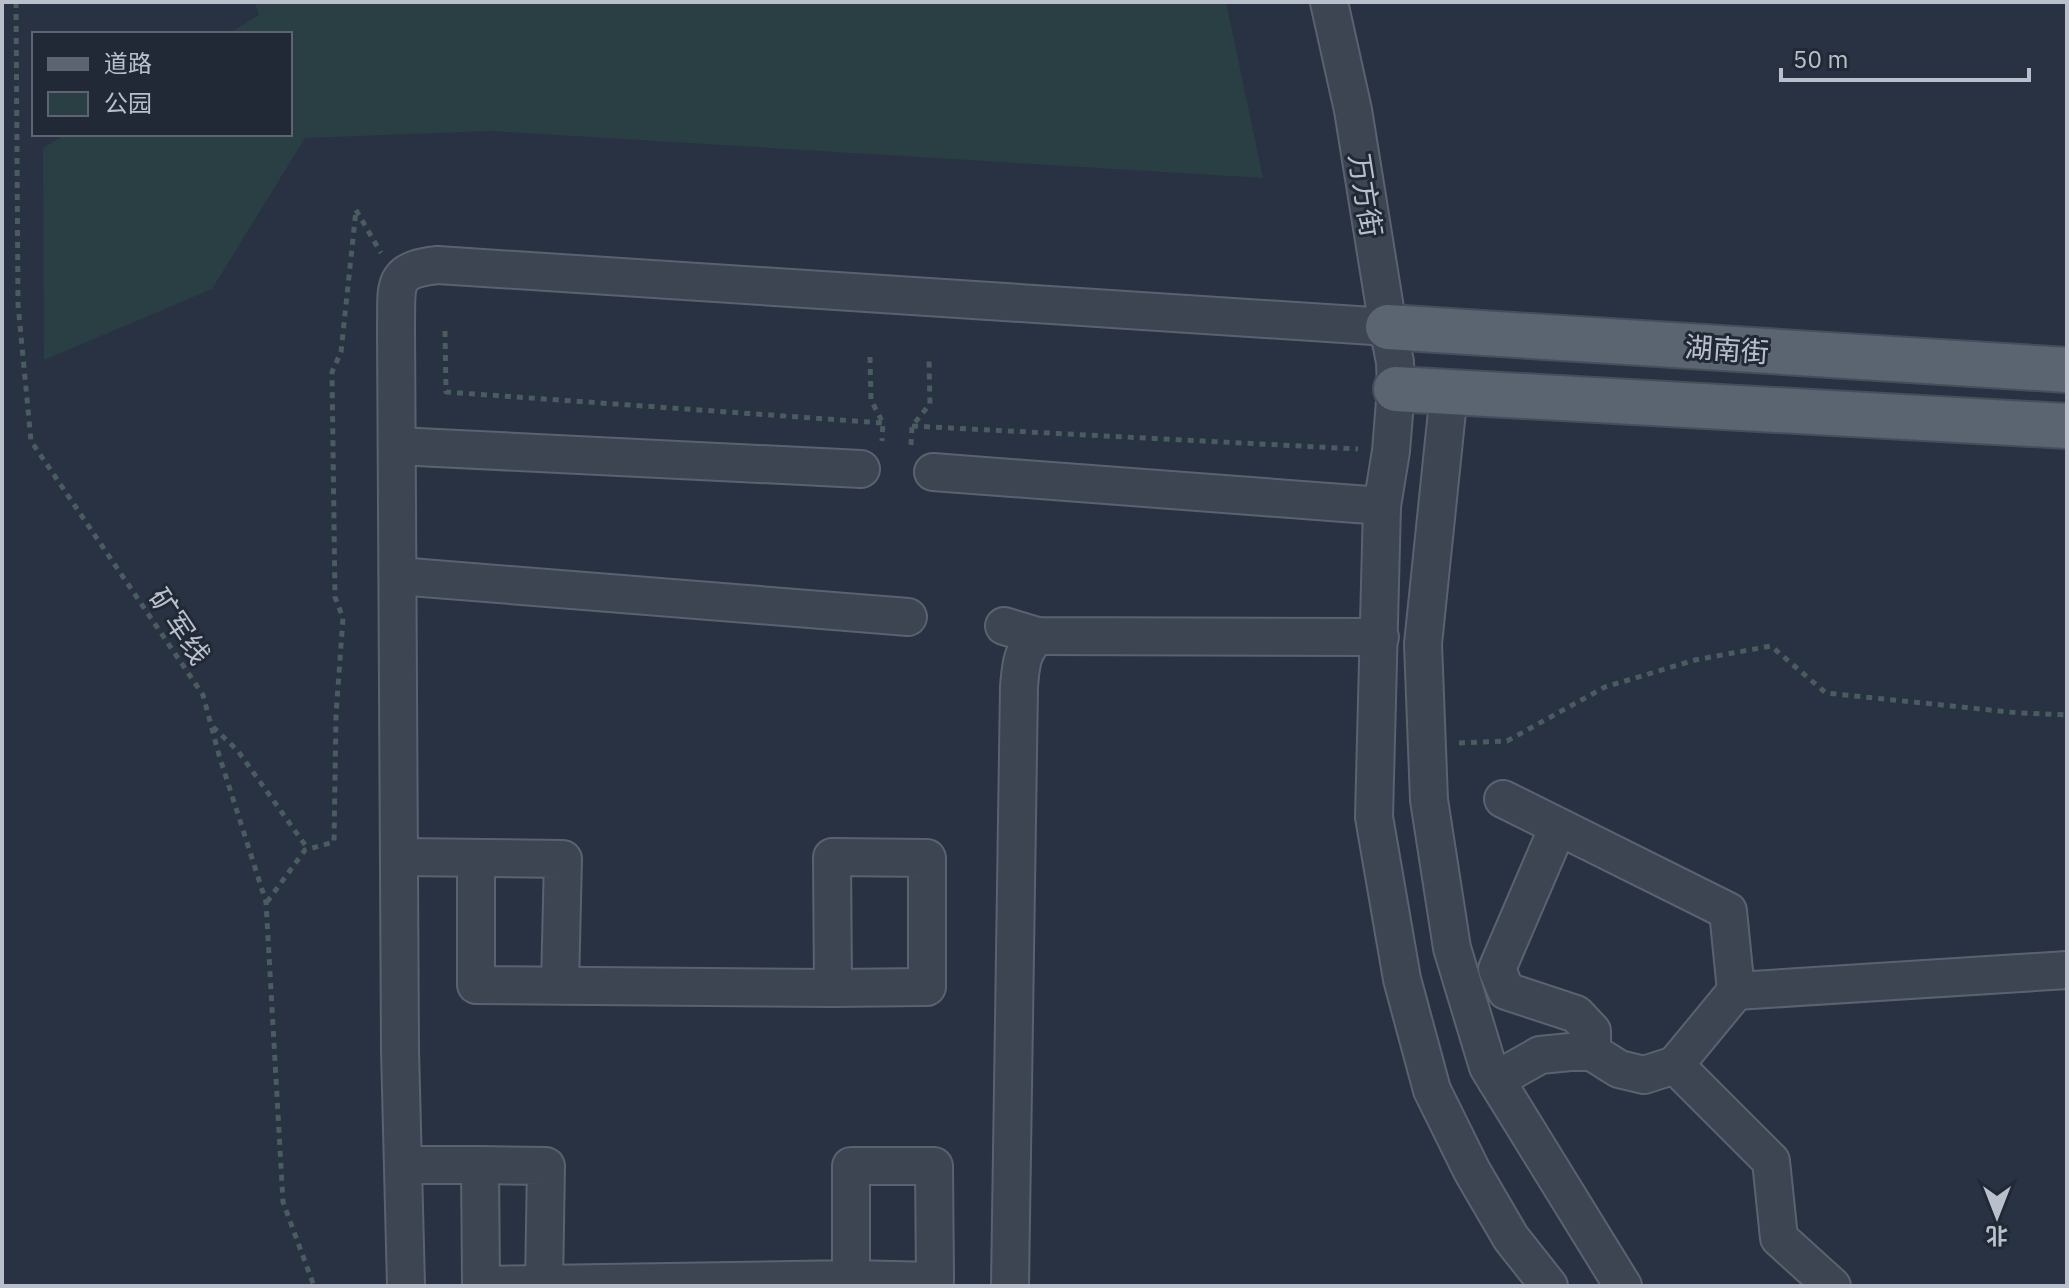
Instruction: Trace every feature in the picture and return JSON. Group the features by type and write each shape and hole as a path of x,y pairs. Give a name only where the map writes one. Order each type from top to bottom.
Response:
{"main road":[{"name":"湖南街","path":"1388,327 2067,370"},
{"name":"湖南街","path":"1396,389 2067,426"}],"street":[{"name":"万方街","path":"1329,2 1353,110 1395,362 1391,451 1382,506 1374,817 1402,979 1432,1090 1472,1171 1511,1238 1549,1286"},
{"path":"406,1286 399,857 396,327 398,281 405,273 418,267 438,265 1388,327"},
{"path":"1449,392 1423,644 1429,800 1452,948 1488,1067 1623,1286"},
{"path":"397,446 871,461"},
{"path":"922,463 1382,506"},
{"path":"398,576 908,617"},
{"path":"1010,1286 1019,687 1026,647 1021,631 1380,637"},
{"path":"1496,1080 1540,1055 1592,1052 1619,1069 1644,1075 1675,1065 1736,991 1728,911 1503,799"},
{"path":"1558,827 1497,969 1506,991 1576,1014 1592,1031 1592,1052"},
{"path":"399,857 563,859 560,985"},
{"path":"476,858 476,985 833,988"},
{"path":"1736,991 2067,970"},
{"path":"1675,1065 1771,1161 1779,1238 1832,1286"},
{"path":"403,1165 546,1166 544,1284"},
{"path":"480,1165 481,1285 851,1279"}],"path":[{"name":"矿军线","path":"16,2 18,304 31,441 203,695 266,902 283,1202 314,1286"},
{"path":"266,902 305,850 334,842 336,715 343,618 335,597 332,372 341,352 356,210 398,281"},
{"path":"445,331 446,392 883,423"},
{"path":"870,357 871,400 883,423 871,461"},
{"path":"912,426 930,404 929,360"},
{"path":"912,426 1391,451"},
{"path":"912,426 922,463"},
{"path":"1427,745 1507,741 1605,687 1695,660 1771,646 1826,693 2067,715"},
{"path":"211,726 238,751 308,849"}],"green space":[{"path":"255,2 1226,2 1263,178 491,131 305,138 212,289 44,360 43,148 63,136 292,136 292,32 231,32 259,15"}]}
